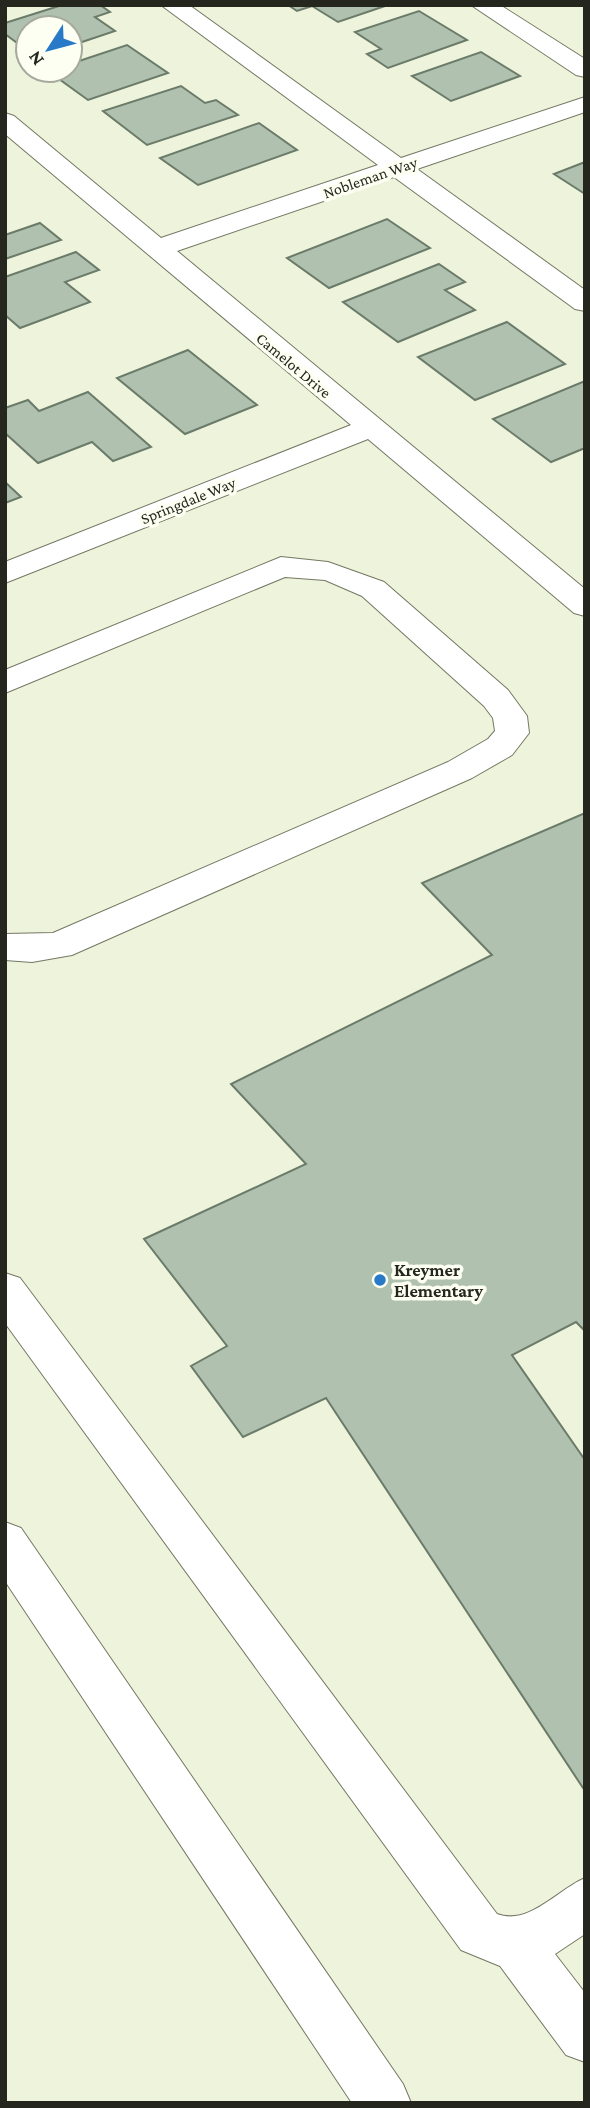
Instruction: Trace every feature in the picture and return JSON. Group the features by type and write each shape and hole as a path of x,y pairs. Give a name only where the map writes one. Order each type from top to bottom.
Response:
{"street":[{"path":"173,5 585,303"},
{"path":"483,5 585,70"},
{"name":"Nobleman Way","path":"155,249 585,104"},
{"name":"Camelot Drive","path":"5,121 585,606"},
{"name":"Springdale Way","path":"5,573 370,428"},
{"path":"5,682 281,567 302,566 350,576 373,589 496,698 510,716 512,733 500,747 460,770 59,946 32,949 5,947"},
{"path":"5,1290 479,1932 496,1943 516,1945 542,1934 585,1903"},
{"path":"5,1542 384,2103"},
{"path":"516,1945 585,2036"}],"building":[{"path":"62,5 100,5 110,12 95,17 115,31 84,41 84,14 34,14"},
{"path":"288,5 388,5 338,22 312,6 297,11"},
{"path":"419,11 467,40 388,68 367,54 381,49 355,32"},
{"path":"14,20 14,41 5,34 5,23"},
{"path":"127,45 168,73 88,100 66,84 84,84 84,59"},
{"path":"481,52 520,76 451,101 412,76"},
{"path":"181,86 205,103 216,100 238,115 147,145 103,111"},
{"path":"259,123 297,150 198,185 160,158"},
{"path":"585,162 585,194 554,174"},
{"path":"387,219 430,248 329,288 287,258"},
{"path":"40,223 61,240 5,259 5,235"},
{"path":"76,252 99,270 65,282 90,302 20,328 5,315 5,277"},
{"path":"439,264 465,282 445,290 475,310 398,342 343,302"},
{"path":"507,322 565,364 475,400 418,357"},
{"path":"188,350 257,405 185,434 117,378"},
{"path":"585,381 585,448 551,462 493,419"},
{"path":"88,392 151,447 113,461 92,442 38,463 5,433 5,408 28,400 39,411"},
{"path":"5,482 21,497 5,503"},
{"name":"Kreymer Elementary","path":"585,813 585,1331 576,1322 512,1355 585,1460 585,1791 326,1398 243,1437 191,1366 227,1346 144,1239 306,1164 231,1084 492,955 422,883"}],"place":[{"name":"Kreymer Elementary","path":"380,1280"}]}
